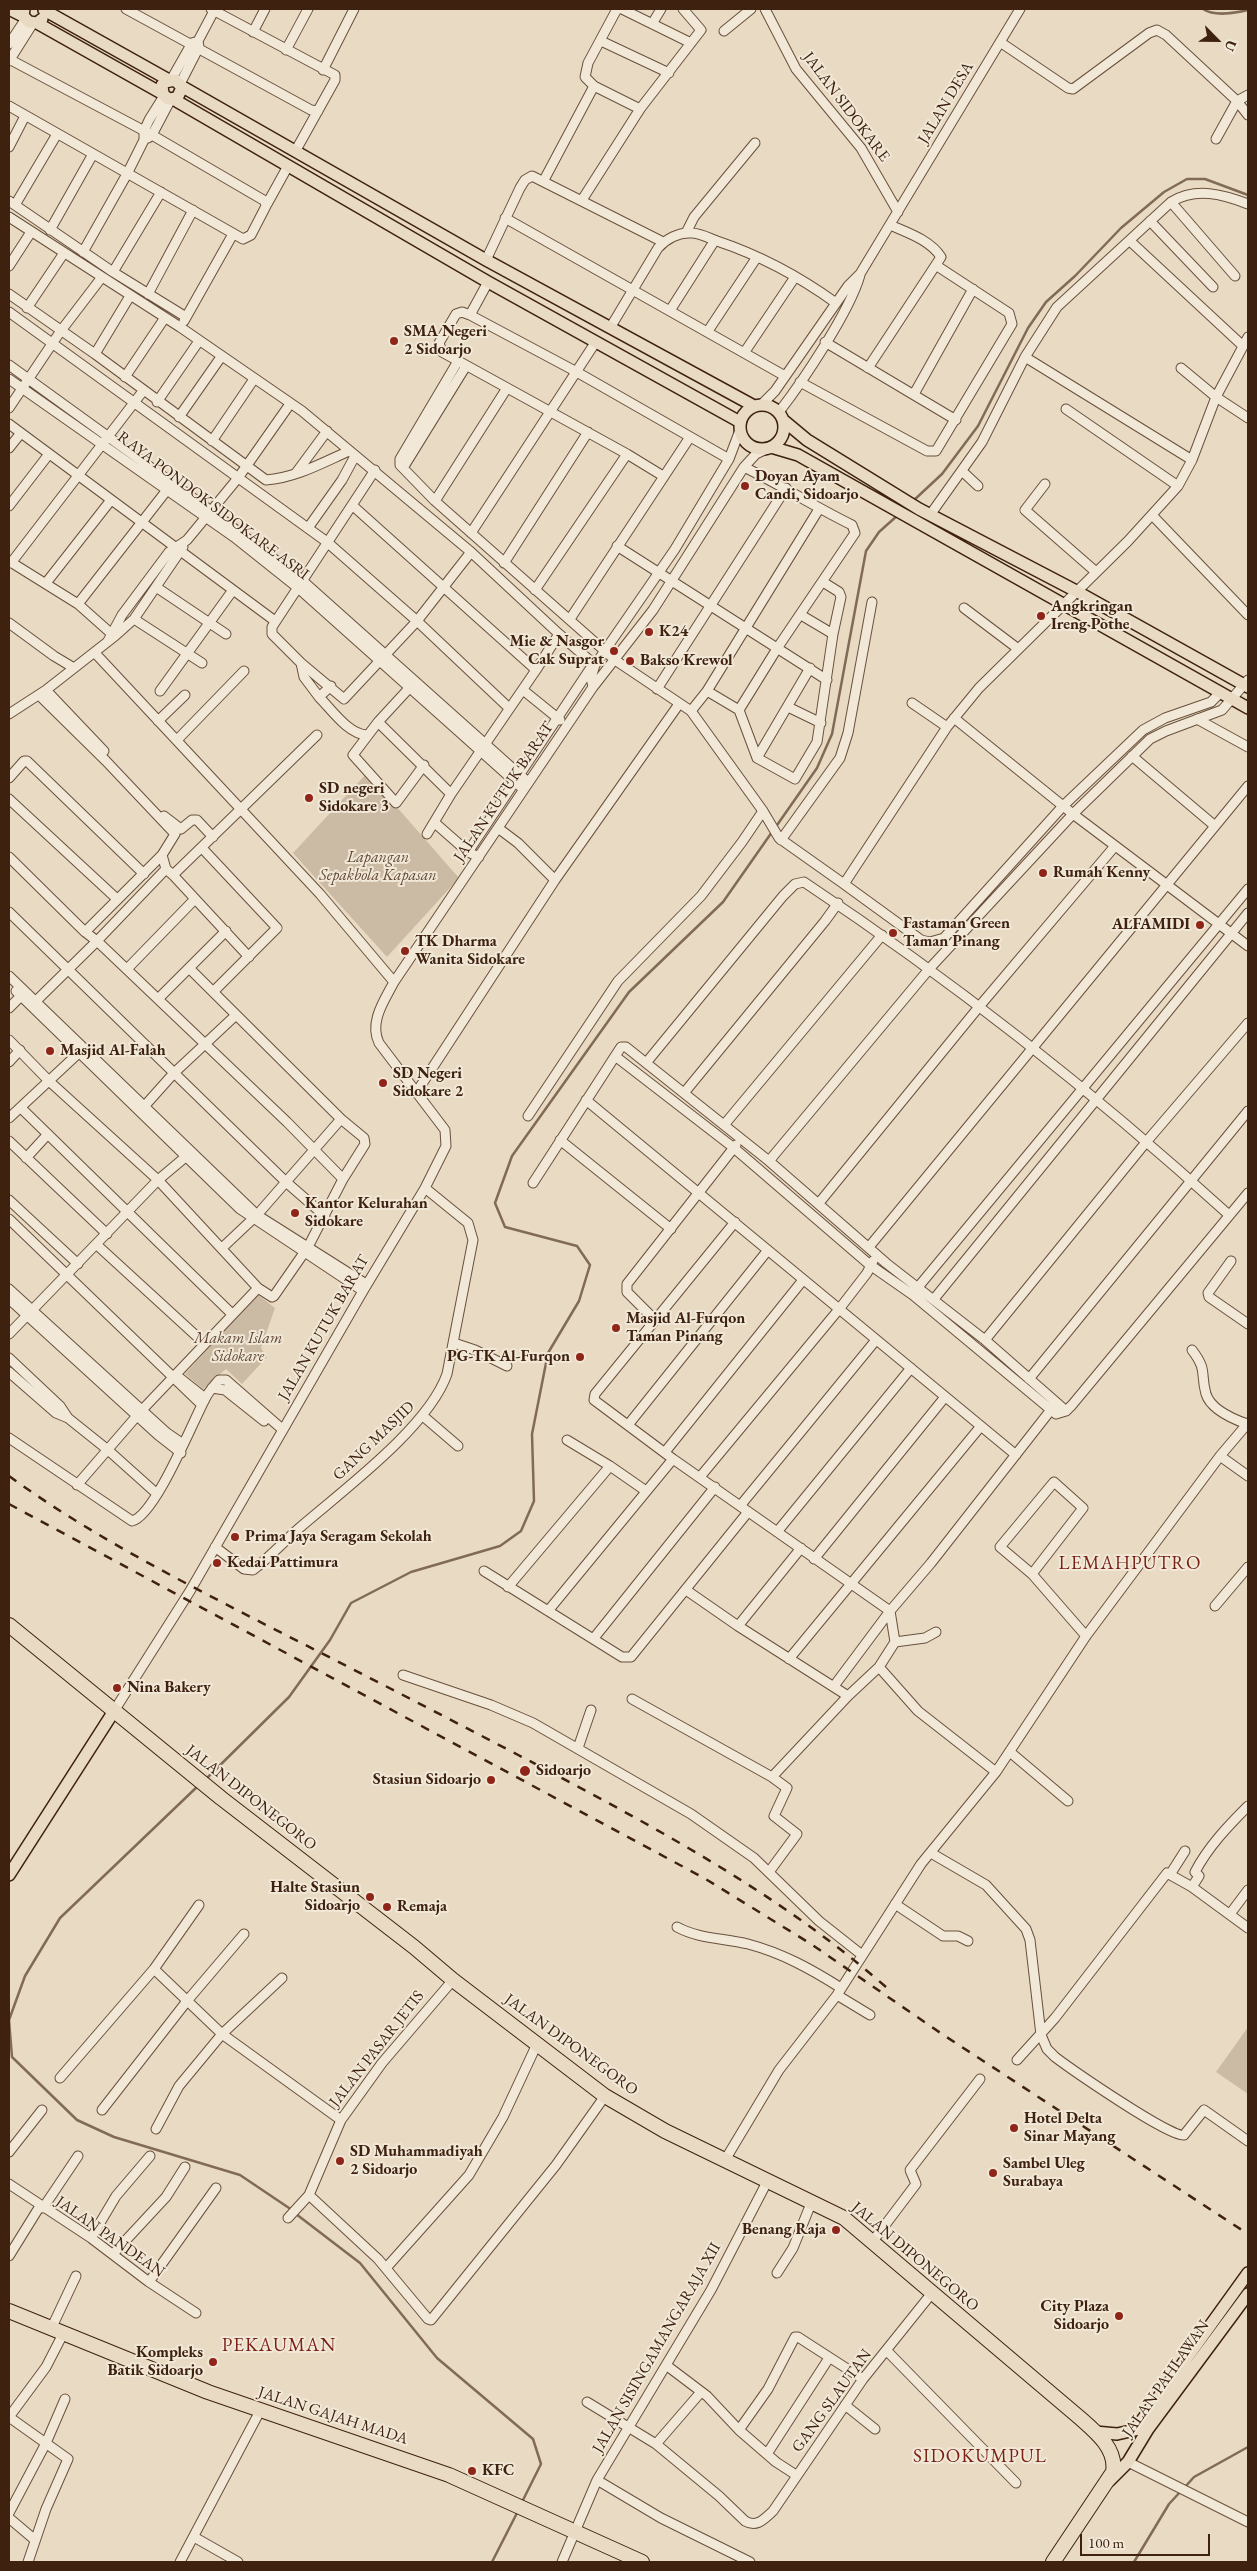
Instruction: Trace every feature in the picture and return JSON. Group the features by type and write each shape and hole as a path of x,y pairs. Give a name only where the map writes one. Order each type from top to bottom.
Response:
{"highway":[{"name":"JALAN DIPONEGORO","path":"9,1625 221,1798 414,1947 453,1980 605,2096 665,2132 844,2218 1095,2432 1108,2447 1114,2460 1113,2472 1109,2481"},
{"name":"JALAN GAJAH MADA","path":"9,2311 172,2379 260,2411 413,2461 536,2513 642,2562"},
{"path":"1053,2562 1109,2481"}],"main road":[{"path":"28,18 43,18 44,9 296,150 486,260 610,328 758,405 774,408 798,434 919,509 1076,591 1247,684"},
{"path":"9,10 28,18 168,97 740,426"},
{"path":"168,97 180,95 175,82"},
{"path":"168,97 162,85 175,82"},
{"path":"405,233 414,218"},
{"path":"758,405 747,410 740,426 742,437 751,446 798,455 908,518 1065,603 1248,708"},
{"path":"769,448 783,435 781,416"},
{"path":"997,566 1004,554"},
{"path":"9,1875 114,1711"},
{"name":"JALAN PAHLAWAN","path":"1095,2432 1128,2433 1135,2430 1248,2273"},
{"name":"JALAN PAHLAWAN","path":"1109,2481 1128,2462 1148,2429 1248,2294"},
{"path":"1128,2462 1132,2440 1140,2424"}],"street":[{"path":"126,9 196,44 264,85 318,111"},
{"path":"175,82 213,9 323,70 336,78 296,150"},
{"path":"253,32 264,9"},
{"path":"286,50 308,9"},
{"path":"323,70 354,9"},
{"path":"618,9 584,77 594,86 640,110"},
{"path":"622,9 691,43"},
{"path":"652,24 661,9"},
{"path":"582,200 640,110 701,30 683,9"},
{"path":"724,31 751,9"},
{"name":"JALAN SIDOKARE","path":"765,9 796,68 861,148 898,212"},
{"name":"JALAN DESA","path":"898,212 1020,9"},
{"path":"9,44 28,18"},
{"path":"28,18 10,60 147,135 267,204"},
{"path":"1000,42 1068,88 1073,89 1148,33 1157,30 1166,35 1237,101 1248,115"},
{"path":"601,41 669,73"},
{"path":"544,180 594,86"},
{"path":"1216,139 1237,101 1248,95"},
{"path":"83,252 168,97"},
{"path":"9,106 233,234 245,239 250,236 288,166"},
{"path":"9,147 26,116"},
{"path":"57,134 12,203 112,272 186,317"},
{"path":"686,233 706,202 755,143"},
{"path":"50,230 93,154"},
{"path":"486,260 525,180 532,176 544,180 662,242"},
{"path":"112,272 161,192"},
{"path":"930,515 990,429 1025,357 1057,307 1171,202 1180,197 1205,193 1230,197 1248,204"},
{"path":"1171,202 1235,276"},
{"path":"148,294 193,210"},
{"path":"758,405 771,396 848,286 860,274 898,212"},
{"path":"9,216 164,319 180,327 327,431 352,454 375,470 471,552 594,664"},
{"path":"505,218 671,309 785,376"},
{"path":"1150,221 1213,288"},
{"path":"868,368 937,266 941,257 919,238 890,225"},
{"path":"9,266 31,232"},
{"path":"610,328 632,288 662,242 686,233 697,234 715,240 757,257 795,277 836,303"},
{"path":"180,327 233,234"},
{"path":"671,309 715,240"},
{"path":"1130,241 1243,346"},
{"path":"28,308 64,253"},
{"path":"708,331 757,257"},
{"path":"800,382 932,453 936,451 1012,324 1010,313 937,266"},
{"path":"781,416 856,288 860,274"},
{"path":"9,408 60,332 102,277"},
{"path":"744,353 795,277"},
{"path":"470,315 488,282"},
{"path":"914,394 973,289"},
{"path":"9,294 60,332 95,354 157,402 266,480 281,479 352,454"},
{"path":"95,354 130,296"},
{"path":"9,312 327,542 417,621 509,708"},
{"path":"662,476 549,410 442,352 439,343 458,312 470,315 575,371 729,460"},
{"path":"125,377 164,319"},
{"path":"844,884 947,727 979,688 1096,572 1178,486 1192,460 1216,397 1248,337"},
{"path":"157,402 198,341"},
{"path":"471,533 549,410 595,342"},
{"path":"825,342 956,420"},
{"path":"179,417 221,357"},
{"path":"1025,357 1192,460"},
{"path":"462,363 426,423 403,468 435,501 615,660 691,711 780,839 921,940 938,941 944,938 1063,806 1143,730 1165,718 1211,702 1220,693"},
{"path":"9,365 105,440 211,514"},
{"path":"1180,368 1216,397 1248,418"},
{"name":"RAYA PONDOK SIDOKARE ASRI","path":"9,379 105,440 167,490 211,514 300,584 526,786"},
{"path":"212,441 254,379"},
{"path":"435,501 507,388"},
{"path":"111,637 78,604 10,562 79,477 143,391"},
{"path":"9,714 42,693 95,653 111,637 134,619 178,550 211,514 290,404"},
{"path":"1066,409 1178,486"},
{"path":"9,424 275,621"},
{"path":"468,852 556,718 660,572 729,460 740,426"},
{"path":"295,474 327,431"},
{"path":"504,563 588,432"},
{"path":"9,448 21,433"},
{"path":"570,619 662,476 690,437"},
{"name":"JALAN KUTUK BARAT","path":"114,1711 215,1547 281,1431 425,1188 446,1146 445,1130 379,1043 375,1035 374,1025 394,982 566,725 673,580 744,467 756,454 769,448"},
{"path":"9,506 49,454"},
{"path":"308,528 342,480 352,454"},
{"path":"535,590 627,454"},
{"path":"739,710 778,647 855,533 852,525 819,509 786,488 744,467"},
{"path":"344,699 301,663 272,634 272,627 375,470"},
{"path":"962,471 978,486"},
{"path":"1045,484 1025,510 1096,572"},
{"path":"657,689 786,488"},
{"path":"78,604 167,490"},
{"path":"46,583 111,500"},
{"path":"352,506 536,670"},
{"path":"691,711 707,691 745,626 819,509"},
{"path":"1152,515 1248,615"},
{"path":"617,546 711,604 826,680"},
{"path":"111,637 169,552 178,550"},
{"path":"333,711 384,659 417,621 471,552"},
{"path":"707,691 739,710 757,758 795,779 816,744 833,634 841,597 839,592 822,582"},
{"path":"156,587 226,634"},
{"path":"160,691 233,590"},
{"path":"780,839 840,758 848,733 872,602"},
{"path":"964,608 1018,648"},
{"path":"801,615 833,634"},
{"path":"134,619 202,663"},
{"path":"9,623 54,656 74,668"},
{"path":"427,834 451,794 559,634"},
{"path":"95,653 320,894 394,982"},
{"path":"301,663 304,677 320,697 356,733 367,735"},
{"path":"593,687 591,678 594,664"},
{"path":"757,758 810,668"},
{"path":"176,740 244,671"},
{"path":"769,1161 930,968 1073,814 1150,739 1222,710 1247,684"},
{"path":"411,685 367,735 353,755 396,803 424,765"},
{"path":"320,697 330,686"},
{"path":"523,690 566,725"},
{"path":"42,693 178,832"},
{"path":"158,721 185,695"},
{"path":"912,703 947,727"},
{"path":"416,1093 555,880 679,704"},
{"path":"788,707 820,723"},
{"path":"954,718 1073,814 1248,946"},
{"path":"1198,719 1248,747"},
{"path":"378,722 424,765 451,794"},
{"path":"34,1004 67,969 169,872 202,848 239,809 317,735"},
{"path":"1132,756 1215,826"},
{"path":"9,778 24,761 27,761 144,874"},
{"path":"869,1247 1169,885 1248,786"},
{"path":"9,799 117,899"},
{"path":"528,1116 618,981 701,896 765,815"},
{"path":"85,932 162,855 178,832 194,819 213,837"},
{"path":"435,823 468,852 479,857"},
{"path":"498,828 518,843 555,880"},
{"path":"819,1203 978,1008 1115,846"},
{"path":"202,848 276,926 276,930 213,992"},
{"path":"162,855 169,872 249,957"},
{"path":"9,857 85,932 127,968 204,1045 287,1122 343,1179"},
{"path":"646,1063 795,884 804,882 838,903 930,968 1147,1141 1229,1215"},
{"path":"918,1286 1248,889"},
{"path":"127,968 194,900"},
{"path":"684,1093 838,903"},
{"path":"9,912 286,1182 325,1216"},
{"path":"934,1298 1097,1101 1248,913"},
{"path":"158,999 226,931"},
{"path":"724,1125 882,934"},
{"path":"9,1040 49,1081 158,1180 258,1288 274,1297 306,1250 365,1141 189,968"},
{"path":"9,976 81,1052 255,1217 365,1288"},
{"path":"9,984 24,994"},
{"path":"9,1008 24,994"},
{"path":"142,1109 174,1073 236,1015"},
{"path":"984,1340 1147,1141 1248,1023"},
{"path":"533,1183 621,1047 625,1047 769,1161 886,1263 934,1298 1066,1411"},
{"path":"9,1062 20,1050"},
{"path":"9,1118 81,1052"},
{"path":"615,1056 734,1148 868,1269 878,1272 913,1295 1050,1411 1059,1414 1066,1411 1248,1194"},
{"path":"586,1100 1016,1455"},
{"path":"21,1108 232,1314"},
{"path":"1029,1379 1248,1111"},
{"path":"222,1248 255,1217 341,1119"},
{"path":"26,1158 48,1134"},
{"path":"655,1320 626,1289 627,1284 741,1139"},
{"path":"560,1140 672,1229"},
{"path":"9,1141 107,1234"},
{"path":"9,1334 69,1275 158,1180 188,1155"},
{"name":"GANG MASJID","path":"215,1547 244,1569 253,1570 344,1492 423,1416 444,1383 454,1342 473,1240 472,1231 463,1218 425,1188"},
{"path":"9,1200 78,1264"},
{"path":"17,1207 9,1218 173,1375 204,1402"},
{"path":"735,1222 595,1394 596,1403 890,1611 894,1642 879,1668 848,1696 772,1777"},
{"path":"97,1244 204,1343"},
{"path":"628,1425 768,1250"},
{"path":"700,1477 840,1308 878,1256"},
{"path":"1231,1261 1208,1293 1248,1324"},
{"path":"878,1272 886,1263"},
{"path":"665,1452 803,1280"},
{"path":"77,1485 173,1375 258,1288"},
{"path":"9,1289 29,1313 140,1413 181,1453"},
{"path":"9,1299 29,1313"},
{"path":"740,1506 876,1340"},
{"path":"454,1342 475,1350 506,1366"},
{"path":"725,2160 779,2070 839,1991 921,1864 996,1772 1086,1636 1220,1456 1248,1423 1228,1417 1207,1396 1203,1363 1192,1350"},
{"path":"9,1358 60,1406 68,1418"},
{"path":"777,1532 911,1368"},
{"path":"9,1372 56,1413 68,1418 108,1450 156,1493"},
{"path":"9,1438 132,1521 141,1515 181,1453 204,1402 219,1380 226,1380 281,1431"},
{"path":"814,1559 945,1397"},
{"path":"834,1686 890,1611 931,1563 1050,1411"},
{"path":"140,1413 184,1444"},
{"path":"423,1416 458,1446"},
{"path":"789,1659 981,1426"},
{"path":"567,1440 646,1491"},
{"path":"1220,1456 1248,1476"},
{"path":"548,1611 673,1459"},
{"path":"508,1587 610,1466"},
{"path":"1032,1574 1083,1508 1082,1504 1054,1482 1000,1546 1032,1574 1086,1636"},
{"path":"594,1638 715,1487"},
{"path":"484,1571 622,1657 632,1658 748,1512"},
{"path":"738,1626 801,1548"},
{"path":"1215,1606 1248,1567"},
{"path":"686,1590 738,1626 848,1696"},
{"path":"894,1642 925,1638 936,1632"},
{"path":"879,1668 918,1711 996,1772"},
{"path":"403,1675 491,1704 532,1723 717,1830 769,1872 819,1921 862,1955"},
{"path":"632,1699 772,1777 787,1788 774,1816 797,1834 769,1872"},
{"path":"578,1748 591,1710"},
{"path":"1010,1752 1068,1801"},
{"path":"1192,1887 1199,1876 1195,1872 1198,1866 1222,1832 1248,1806"},
{"path":"1017,2060 1037,2040 1185,1851"},
{"path":"931,1853 986,1884 1026,1929 1030,1940 1037,2040 1055,2057 1158,2126 1177,2135 1184,2135 1204,2110 1248,2141"},
{"path":"1169,1873 1192,1887 1248,1928"},
{"path":"1230,1914 1248,1890"},
{"path":"895,1904 943,1936 958,1936 968,1941"},
{"path":"60,2078 154,1969 199,1905"},
{"path":"677,1928 696,1936 747,1944 787,1956 839,1991 870,2015"},
{"path":"102,2110 187,2001 244,1934"},
{"path":"154,1969 222,2034 341,2120"},
{"path":"156,2129 179,2086 222,2034 282,1978"},
{"name":"JALAN PASAR JETIS","path":"288,2218 308,2197 341,2120 382,2063 453,1980"},
{"path":"386,2268 469,2175 503,2117 537,2044"},
{"path":"873,2242 916,2184 910,2170 980,2079"},
{"path":"308,2197 355,2236 386,2268 428,2319 432,2320 556,2164 605,2096"},
{"path":"9,2152 42,2110"},
{"path":"9,2256 78,2156"},
{"path":"91,2238 116,2196 150,2156"},
{"path":"112,2254 166,2197 185,2167"},
{"name":"JALAN SISINGAMANGARAJA XII","path":"562,2562 576,2532 579,2518 597,2480 711,2290 768,2180"},
{"name":"JALAN PANDEAN","path":"9,2184 41,2207 91,2238 149,2282 196,2313"},
{"path":"149,2282 216,2188"},
{"path":"777,2273 793,2248 812,2201"},
{"path":"28,2562 35,2540 68,2462 67,2457 9,2417 46,2367 76,2276"},
{"name":"GANG SLAUTAN","path":"656,2444 719,2496 745,2521 754,2524 773,2511 845,2405 932,2293"},
{"path":"739,2430 768,2389 795,2337 864,2379"},
{"path":"887,2351 1016,2483"},
{"path":"767,2454 829,2358"},
{"path":"666,2365 701,2392 739,2430 767,2454 796,2475"},
{"path":"587,2402 656,2444 701,2392"},
{"path":"9,2513 46,2443 65,2399"},
{"path":"845,2405 875,2429"},
{"path":"180,2562 260,2411"},
{"path":"1128,2462 1248,2522"},
{"path":"597,2480 660,2518 750,2562"},
{"path":"9,2518 35,2540"},
{"path":"194,2537 238,2562"}],"green space":[{"name":"Lapangan Sepakbola Kapasan","path":"367,773 459,878 387,957 293,853"},
{"name":"Makam Islam Sidokare","path":"257,1294 275,1308 261,1348 267,1357 242,1384 226,1369 203,1389 185,1374"},
{"path":"1248,2027 1248,2094 1216,2072"}],"waterway":[{"path":"1203,9 1219,14 1248,10"},
{"path":"913,501 942,474 978,426 1028,328 1046,302 1075,276 1121,228 1164,192 1187,179 1205,179 1248,195"},
{"path":"775,828 817,768 832,734 866,551 879,532 898,515"},
{"path":"205,1780 289,1697 330,1640 351,1603 411,1572 500,1546 521,1531 534,1501 532,1434 548,1353 579,1301 590,1265 577,1246 505,1227 495,1203 512,1156 629,992 723,902 772,832"},
{"path":"199,1785 60,1918 25,1976 9,2020 12,2057 77,2120 114,2137 240,2175 292,2210"},
{"path":"296,2214 360,2263 437,2358 533,2439 541,2464 521,2504"},
{"path":"1185,2487 1194,2477 1248,2447"},
{"path":"1134,2562 1169,2504 1181,2491"},
{"path":"492,2562 518,2511"}],"railway":[{"path":"9,1476 71,1518 170,1575 547,1770 680,1843 806,1924 847,1954 886,1987"},
{"path":"9,1504 704,1878 811,1944 942,2034 1248,2234"}],"place":[{"name":"SMA Negeri 2 Sidoarjo","path":"394,341"},
{"name":"Doyan Ayam Candi, Sidoarjo","path":"745,486"},
{"name":"Angkringan Ireng Pothe","path":"1041,616"},
{"name":"K24","path":"649,632"},
{"name":"Mie & Nasgor Cak Suprat","path":"614,651"},
{"name":"Bakso Krewol","path":"630,661"},
{"name":"SD negeri Sidokare 3","path":"309,798"},
{"name":"Rumah Kenny","path":"1043,873"},
{"name":"ALFAMIDI","path":"1200,925"},
{"name":"Fastaman Green Taman Pinang","path":"893,933"},
{"name":"TK Dharma Wanita Sidokare","path":"405,951"},
{"name":"Masjid Al-Falah","path":"50,1051"},
{"name":"SD Negeri Sidokare 2","path":"383,1083"},
{"name":"Kantor Kelurahan Sidokare","path":"295,1213"},
{"name":"Masjid Al-Furqon Taman Pinang","path":"616,1328"},
{"name":"PG-TK Al-Furqon","path":"580,1357"},
{"name":"Prima Jaya Seragam Sekolah","path":"235,1537"},
{"name":"Kedai Pattimura","path":"217,1563"},
{"name":"Nina Bakery","path":"117,1688"},
{"name":"Sidoarjo","path":"525,1771"},
{"name":"Stasiun Sidoarjo","path":"491,1780"},
{"name":"Halte Stasiun Sidoarjo","path":"370,1897"},
{"name":"Remaja","path":"387,1907"},
{"name":"Hotel Delta Sinar Mayang","path":"1014,2128"},
{"name":"SD Muhammadiyah 2 Sidoarjo","path":"340,2161"},
{"name":"Sambel Uleg Surabaya","path":"993,2173"},
{"name":"Benang Raja","path":"836,2230"},
{"name":"City Plaza Sidoarjo","path":"1119,2316"},
{"name":"Kompleks Batik Sidoarjo","path":"213,2362"},
{"name":"KFC","path":"472,2471"}],"district":[{"name":"LEMAHPUTRO","path":"1130,1564"},
{"name":"PEKAUMAN","path":"279,2346"},
{"name":"SIDOKUMPUL","path":"980,2457"}]}
